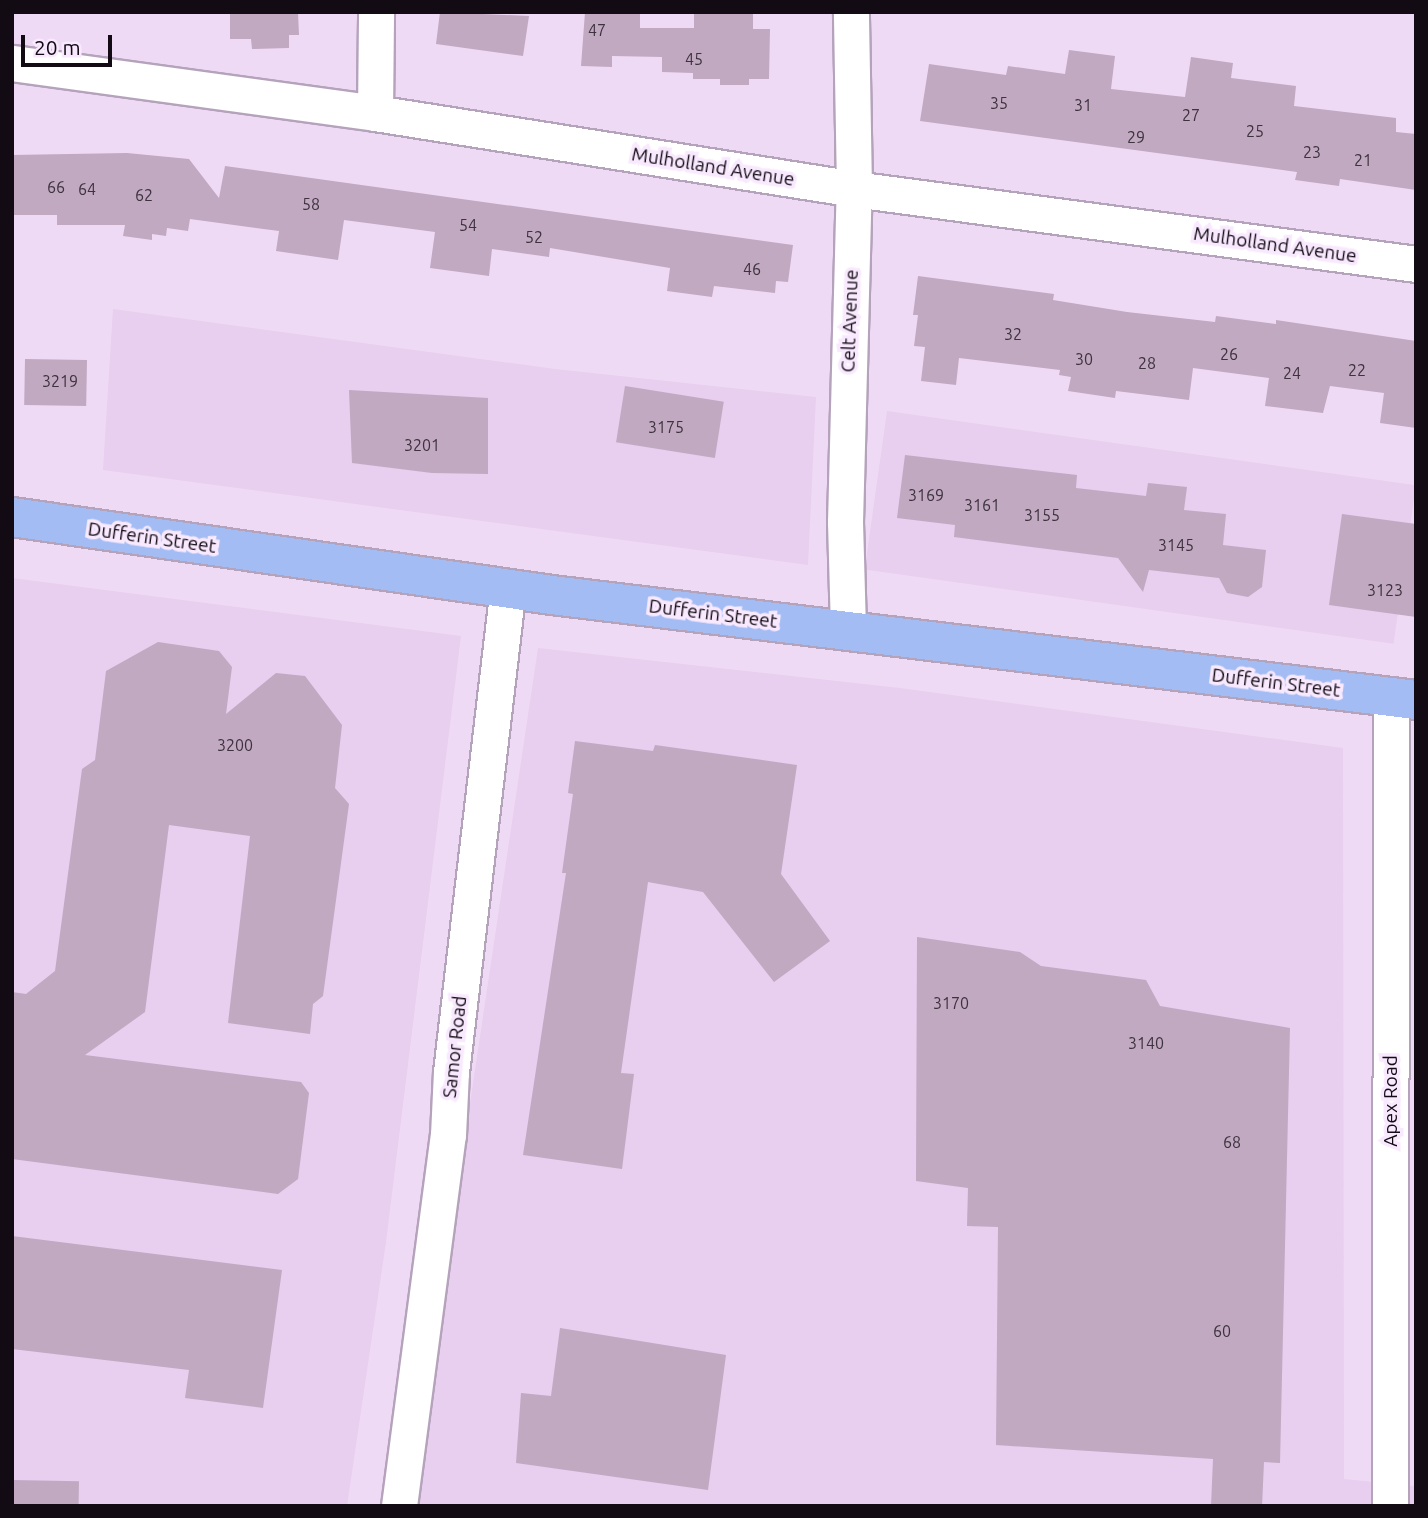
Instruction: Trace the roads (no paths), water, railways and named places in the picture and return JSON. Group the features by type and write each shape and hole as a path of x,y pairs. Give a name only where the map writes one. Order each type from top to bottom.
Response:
{"main road":[{"name":"Dufferin Street","path":"12,517 508,588 1404,699"}],"street":[{"path":"375,113 376,12"},
{"name":"Celt Avenue","path":"848,629 845,522 854,189 851,12"},
{"name":"Mulholland Avenue","path":"12,63 375,113 854,189 1416,264"},
{"name":"Samor Road","path":"398,1506 448,1135 451,1072 508,588"},
{"name":"Apex Road","path":"1390,1506 1404,699"}]}
